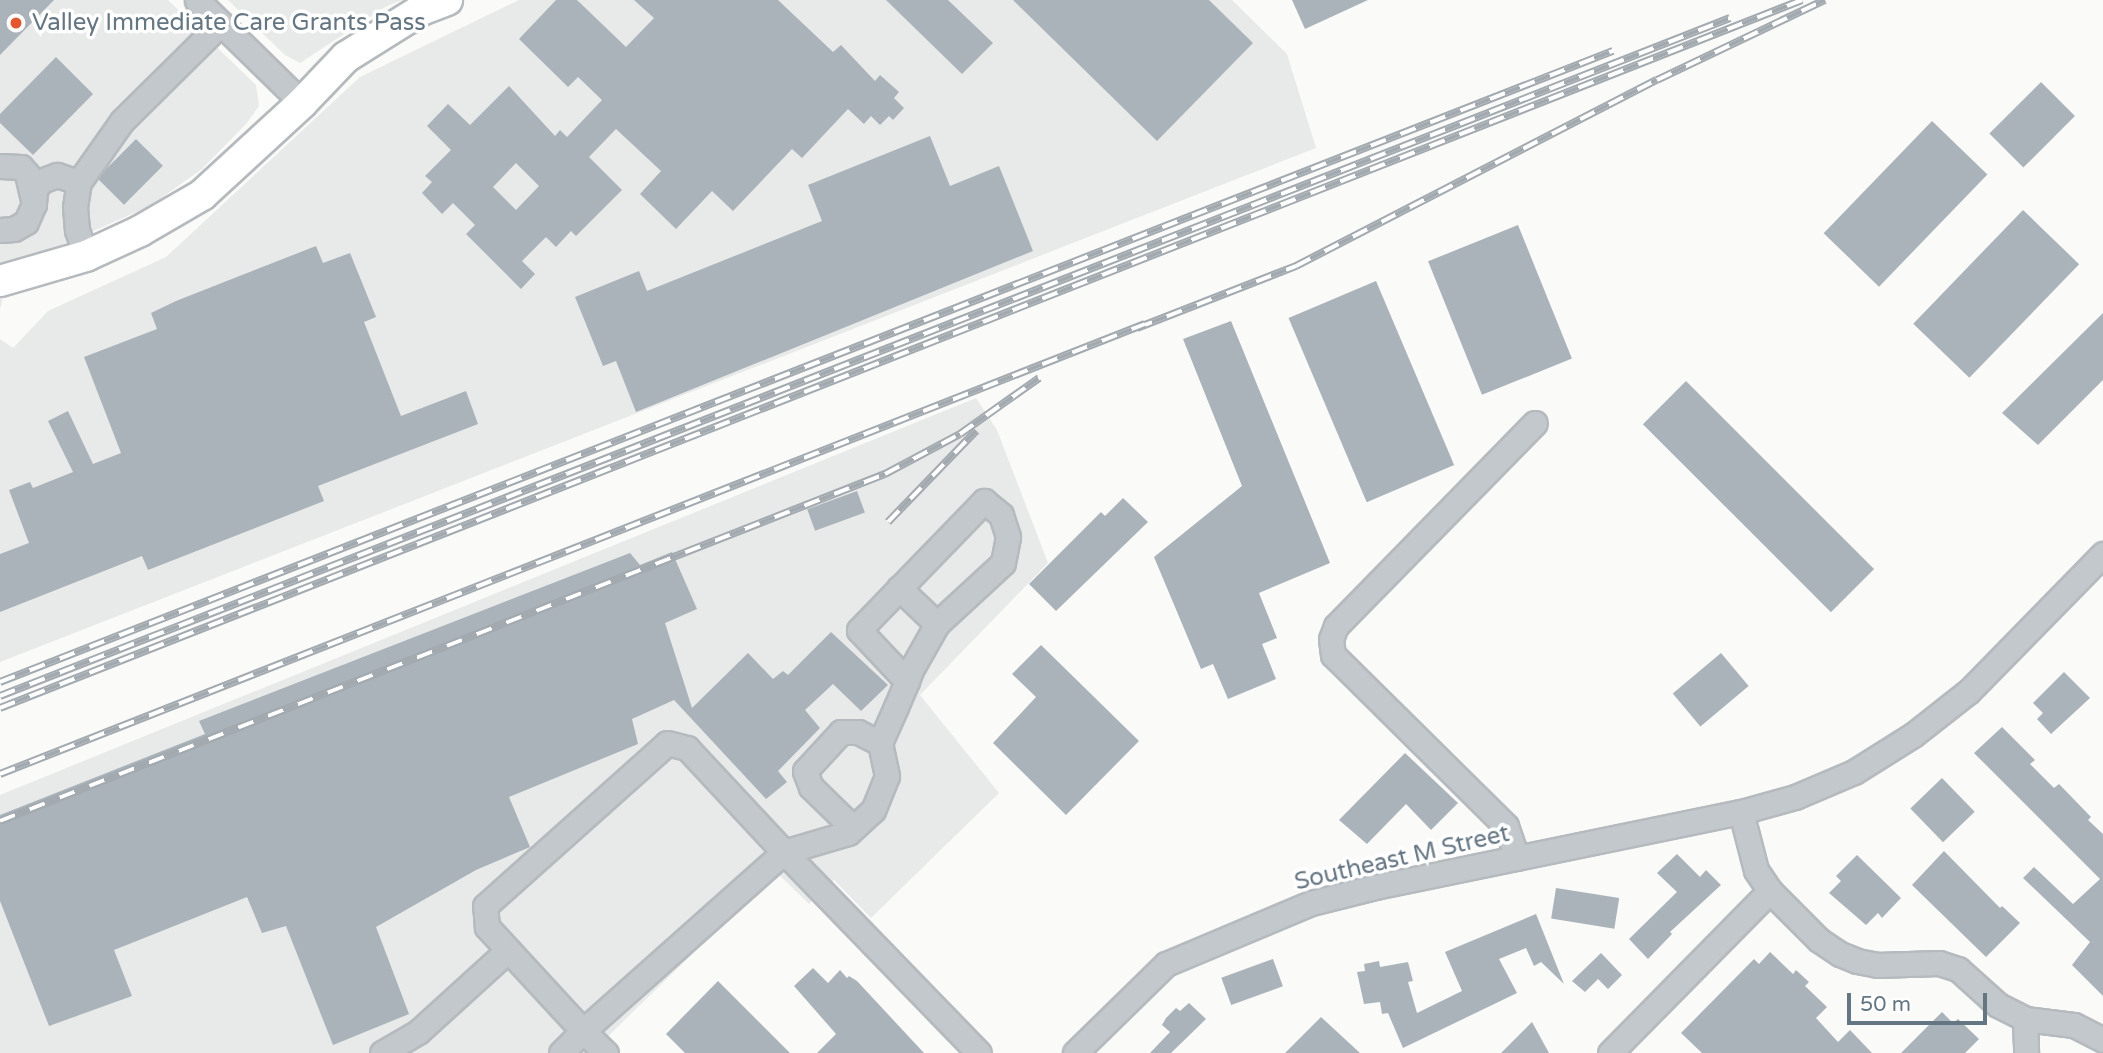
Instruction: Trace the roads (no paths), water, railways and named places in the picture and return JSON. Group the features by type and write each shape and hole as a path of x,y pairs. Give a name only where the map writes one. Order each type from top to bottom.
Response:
{"main road":[{"path":"0,281 86,256 140,231 202,195 302,103 346,57 421,10 447,0"}],"street":[{"path":"197,0 302,103"},
{"path":"86,256 77,230 75,206 79,183 122,121 221,23"},
{"path":"0,166 21,167 27,174 34,204"},
{"path":"0,230 20,227 32,215 35,189 41,181 57,175 79,183"},
{"path":"1517,858 1506,826 1334,655 1331,639 1336,626 1345,616 1535,424"},
{"path":"561,1053 784,852 848,833 873,810 887,776 880,743 907,681 937,624 1003,563 1008,537 1001,515 984,500 859,630 907,681"},
{"name":"Southeast M Street","path":"1075,1053 1166,964 1311,903 1741,812 1795,797 1854,772 1913,735 1969,691 2103,554"},
{"path":"899,588 937,624"},
{"path":"853,828 811,787 805,771 841,732 858,732 880,743"},
{"path":"606,1053 487,927 485,906 667,743 687,748 979,1053"},
{"path":"1741,812 1756,870 1770,891 1819,940 1840,954 1857,961 1877,964 1915,961 1958,969 1998,1004 2025,1019 2074,1025 2103,1040"},
{"path":"1610,1053 1770,891"},
{"path":"382,1053 418,1032 508,950"},
{"path":"2025,1019 2026,1053"}],"railway":[{"path":"0,708 1802,0"},
{"path":"1137,328 1296,266 1657,80 1825,0"},
{"path":"0,696 1730,18"},
{"path":"0,682 1613,51"},
{"path":"0,774 1145,324"},
{"path":"0,821 885,474 960,434 1039,378"},
{"path":"888,522 976,431"}],"place":[{"name":"Valley Immediate Care Grants Pass","path":"16,23"}]}
